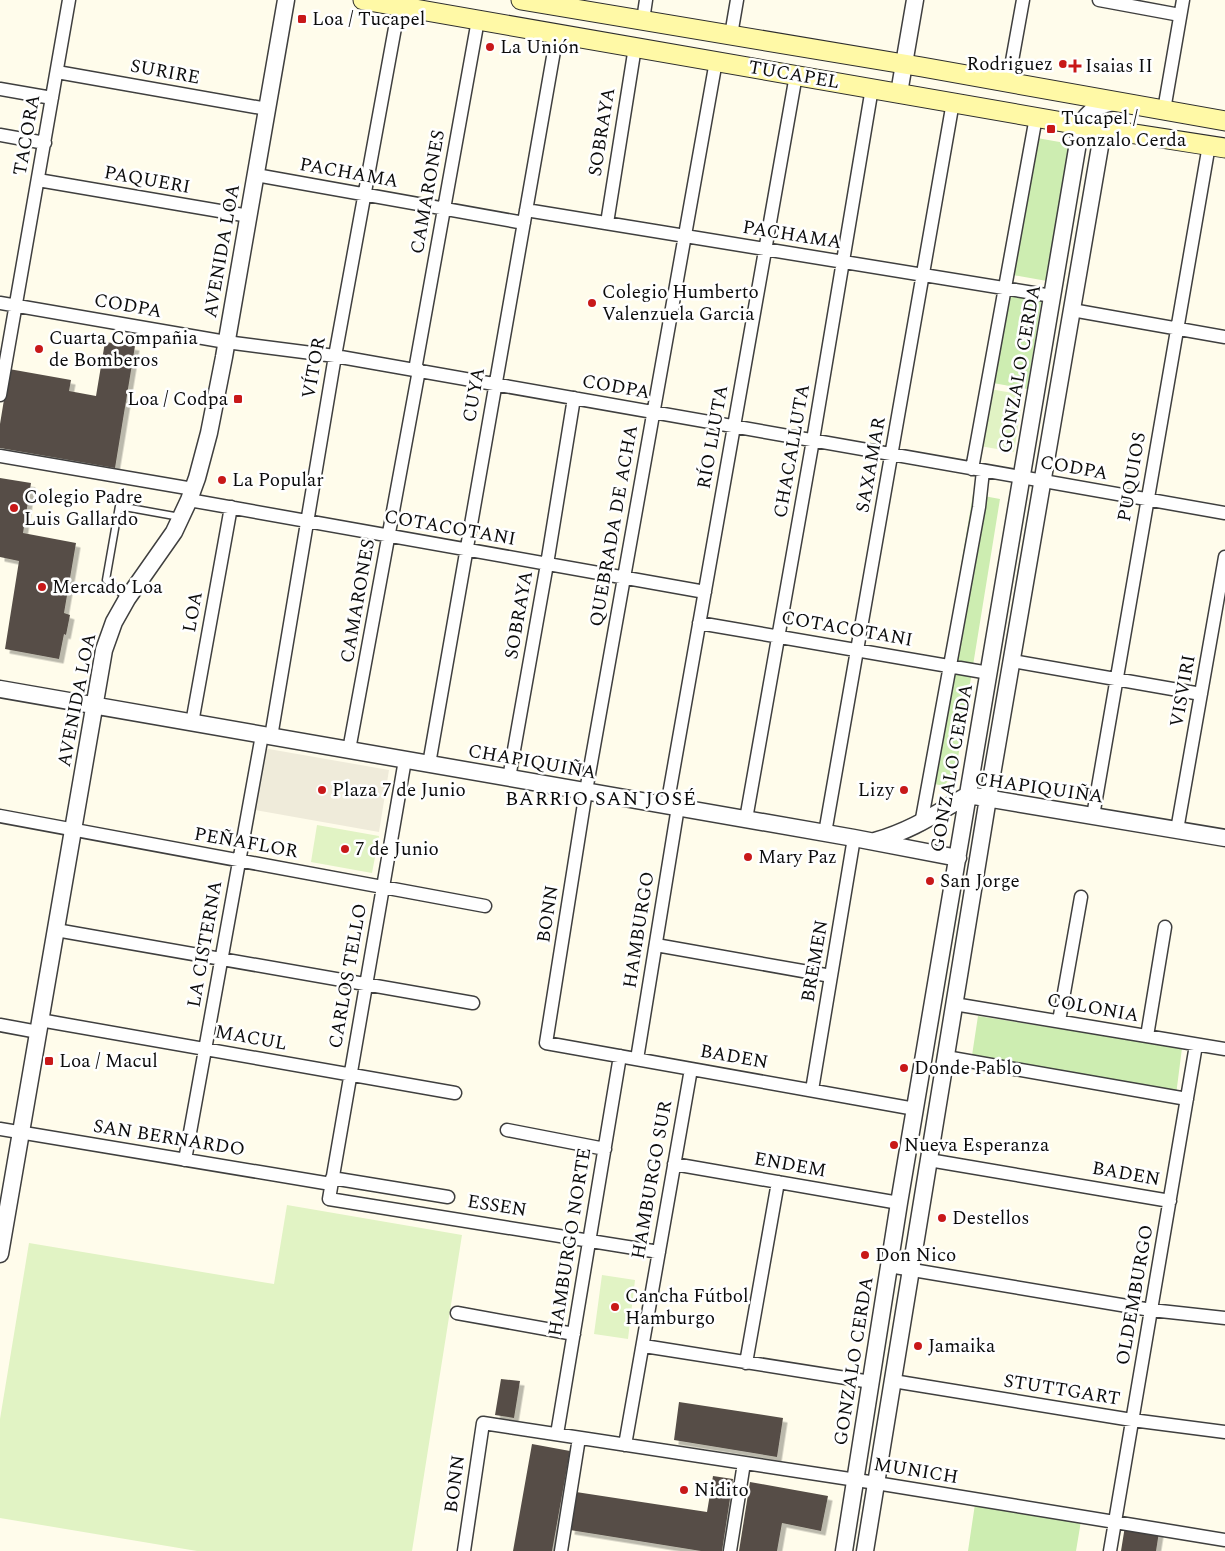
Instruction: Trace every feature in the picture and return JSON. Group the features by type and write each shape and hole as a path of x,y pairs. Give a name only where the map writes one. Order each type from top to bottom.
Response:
{"main road":[{"name":"TUCAPEL","path":"364,0 1103,129 1217,147"},
{"name":"TUCAPEL","path":"531,1 1225,121"}],"street":[{"name":"TACORA","path":"0,394 69,0"},
{"name":"AVENIDA LOA","path":"1,1244 104,650 114,622 127,599 166,545 182,517 191,494 209,432 286,0"},
{"path":"643,20 646,0"},
{"path":"731,35 737,0"},
{"path":"899,93 915,0"},
{"path":"1008,83 1023,0"},
{"path":"1099,0 1180,15"},
{"path":"1164,110 1183,0"},
{"name":"VÍTOR","path":"266,736 307,521 399,6"},
{"name":"CAMARONES","path":"350,750 478,20"},
{"name":"CUYA","path":"429,764 557,34"},
{"name":"SOBRAYA","path":"606,224 635,47"},
{"name":"QUEBRADA DE ACHA","path":"586,791 716,61"},
{"name":"SURIRE","path":"57,72 267,109"},
{"name":"RÍO LLUTA","path":"672,806 699,623 796,75"},
{"name":"CHACALLUTA","path":"746,819 813,440 872,88"},
{"path":"0,89 52,98"},
{"name":"SAXAMAR","path":"825,833 953,102"},
{"path":"1081,125 1094,108 1108,102 1115,102"},
{"name":"GONZALO CERDA","path":"921,824 980,507 978,470 1006,289 1036,117"},
{"name":"GONZALO CERDA","path":"844,1551 888,1266 1081,125"},
{"path":"865,1551 988,798 1103,129"},
{"path":"0,135 44,143"},
{"name":"PUQUIOS","path":"1092,816 1177,329 1217,147"},
{"name":"PACHAMA","path":"256,175 444,209 606,224 1052,296"},
{"name":"PAQUERI","path":"38,180 249,216"},
{"name":"CODPA","path":"0,303 226,342 335,356 417,370 1225,514"},
{"path":"1072,310 1225,337"},
{"name":"SOBRAYA","path":"509,778 548,564 574,398"},
{"name":"COTACOTANI","path":"0,456 191,494 231,508 705,592"},
{"name":"LOA","path":"192,723 231,508"},
{"name":"VISVIRI","path":"1177,830 1225,557"},
{"name":"COTACOTANI","path":"699,623 989,672"},
{"path":"1012,661 1201,694"},
{"name":"CHAPIQUIÑA","path":"0,689 873,842 921,824 968,795 1225,838"},
{"name":"LA CISTERNA","path":"185,1160 239,860 266,736"},
{"name":"CARLOS TELLO","path":"329,1199 405,760"},
{"name":"BONN","path":"546,1043 586,791"},
{"name":"HAMBURGO","path":"637,1059 656,945 672,806"},
{"name":"PEÑAFLOR","path":"0,816 485,906"},
{"name":"BREMEN","path":"812,1090 854,838"},
{"path":"873,842 958,858"},
{"path":"1060,1022 1081,897"},
{"path":"1147,1036 1165,927"},
{"path":"56,930 473,1003"},
{"path":"656,945 831,976"},
{"name":"COLONIA","path":"954,1004 1225,1050"},
{"name":"MACUL","path":"0,1025 39,1026 205,1049 455,1093"},
{"name":"BADEN","path":"546,1043 915,1109"},
{"name":"OLDEMBURGO","path":"1110,1551 1196,1044"},
{"name":"HAMBURGO NORTE","path":"557,1434 620,1056"},
{"path":"946,1057 1187,1098"},
{"name":"HAMBURGO SUR","path":"625,1445 644,1346 691,1069"},
{"name":"SAN BERNARDO","path":"0,1129 185,1160 448,1197"},
{"path":"507,1130 605,1148"},
{"name":"BADEN","path":"929,1160 1170,1201"},
{"name":"ENDEM","path":"674,1164 899,1203"},
{"path":"746,1362 778,1182"},
{"name":"ESSEN","path":"329,1199 659,1252"},
{"path":"888,1266 1151,1310 1225,1318"},
{"path":"457,1313 574,1334"},
{"path":"644,1346 871,1382"},
{"name":"STUTTGART","path":"893,1381 1132,1420 1225,1432"},
{"name":"BONN","path":"464,1551 483,1423"},
{"name":"MUNICH","path":"483,1423 876,1483 1225,1540"},
{"path":"561,1551 579,1438"},
{"path":"730,1551 744,1463"}],"lane":[{"path":"127,599 106,580 119,506 182,517"}],"green space":[{"path":"1037,138 1071,144 1047,281 1013,275"},
{"path":"1009,292 1042,298 1027,389 993,383"},
{"path":"990,389 1023,395 1014,452 980,446"},
{"path":"973,494 1000,499 957,764 953,774 944,786 925,782"},
{"name":"7 de Junio","path":"317,825 379,836 372,873 311,862"},
{"path":"978,1016 1182,1048 1176,1095 971,1062"},
{"path":"287,1205 462,1235 412,1551 197,1551 0,1518 0,1419 29,1243 274,1284"},
{"name":"Cancha Fútbol Hamburgo","path":"602,1275 635,1280 628,1339 594,1334"},
{"path":"975,1504 1081,1521 1076,1551 968,1551"}],"shaded area":[{"name":"Plaza 7 de Junio","path":"263,748 389,770 379,832 255,810"}],"building":[{"path":"105,342 135,346 115,468 0,448 0,424 9,369 71,380 69,391 96,396"},
{"name":"Mercado Loa","path":"0,478 31,483 23,533 76,543 64,613 70,615 59,659 5,649 19,561 0,557"},
{"path":"501,1379 520,1381 514,1418 495,1415"},
{"path":"679,1402 783,1418 777,1457 674,1440"},
{"path":"532,1444 570,1451 552,1551 513,1551"},
{"path":"713,1476 733,1479 722,1551 701,1551 570,1530 576,1492 707,1512"},
{"path":"750,1482 828,1496 821,1531 782,1523 777,1551 739,1551"},
{"path":"1125,1526 1159,1532 1156,1551 1121,1551"}],"place":[{"name":"Loa / Tucapel","path":"302,19"},
{"name":"La Unión","path":"490,47"},
{"name":"Rodriguez","path":"1063,64"},
{"name":"Isaias II","path":"1075,66"},
{"name":"Tucapel / Gonzalo Cerda","path":"1051,129"},
{"name":"Colegio Humberto Valenzuela Garcia","path":"592,303"},
{"name":"Cuarta Compañia de Bomberos","path":"39,349"},
{"name":"Loa / Codpa","path":"238,399"},
{"name":"La Popular","path":"222,480"},
{"name":"Colegio Padre Luis Gallardo","path":"14,508"},
{"name":"Mercado Loa","path":"42,587"},
{"name":"Plaza 7 de Junio","path":"322,790"},
{"name":"Lizy","path":"904,790"},
{"name":"7 de Junio","path":"345,849"},
{"name":"Mary Paz","path":"748,857"},
{"name":"San Jorge","path":"930,881"},
{"name":"Loa / Macul","path":"49,1061"},
{"name":"Donde Pablo","path":"904,1068"},
{"name":"Nueva Esperanza","path":"894,1145"},
{"name":"Destellos","path":"942,1218"},
{"name":"Don Nico","path":"865,1255"},
{"name":"Cancha Fútbol Hamburgo","path":"615,1307"},
{"name":"Jamaika","path":"918,1346"},
{"name":"Nidito","path":"684,1490"}],"district":[{"name":"BARRIO SAN JOSÉ","path":"601,799"}]}
